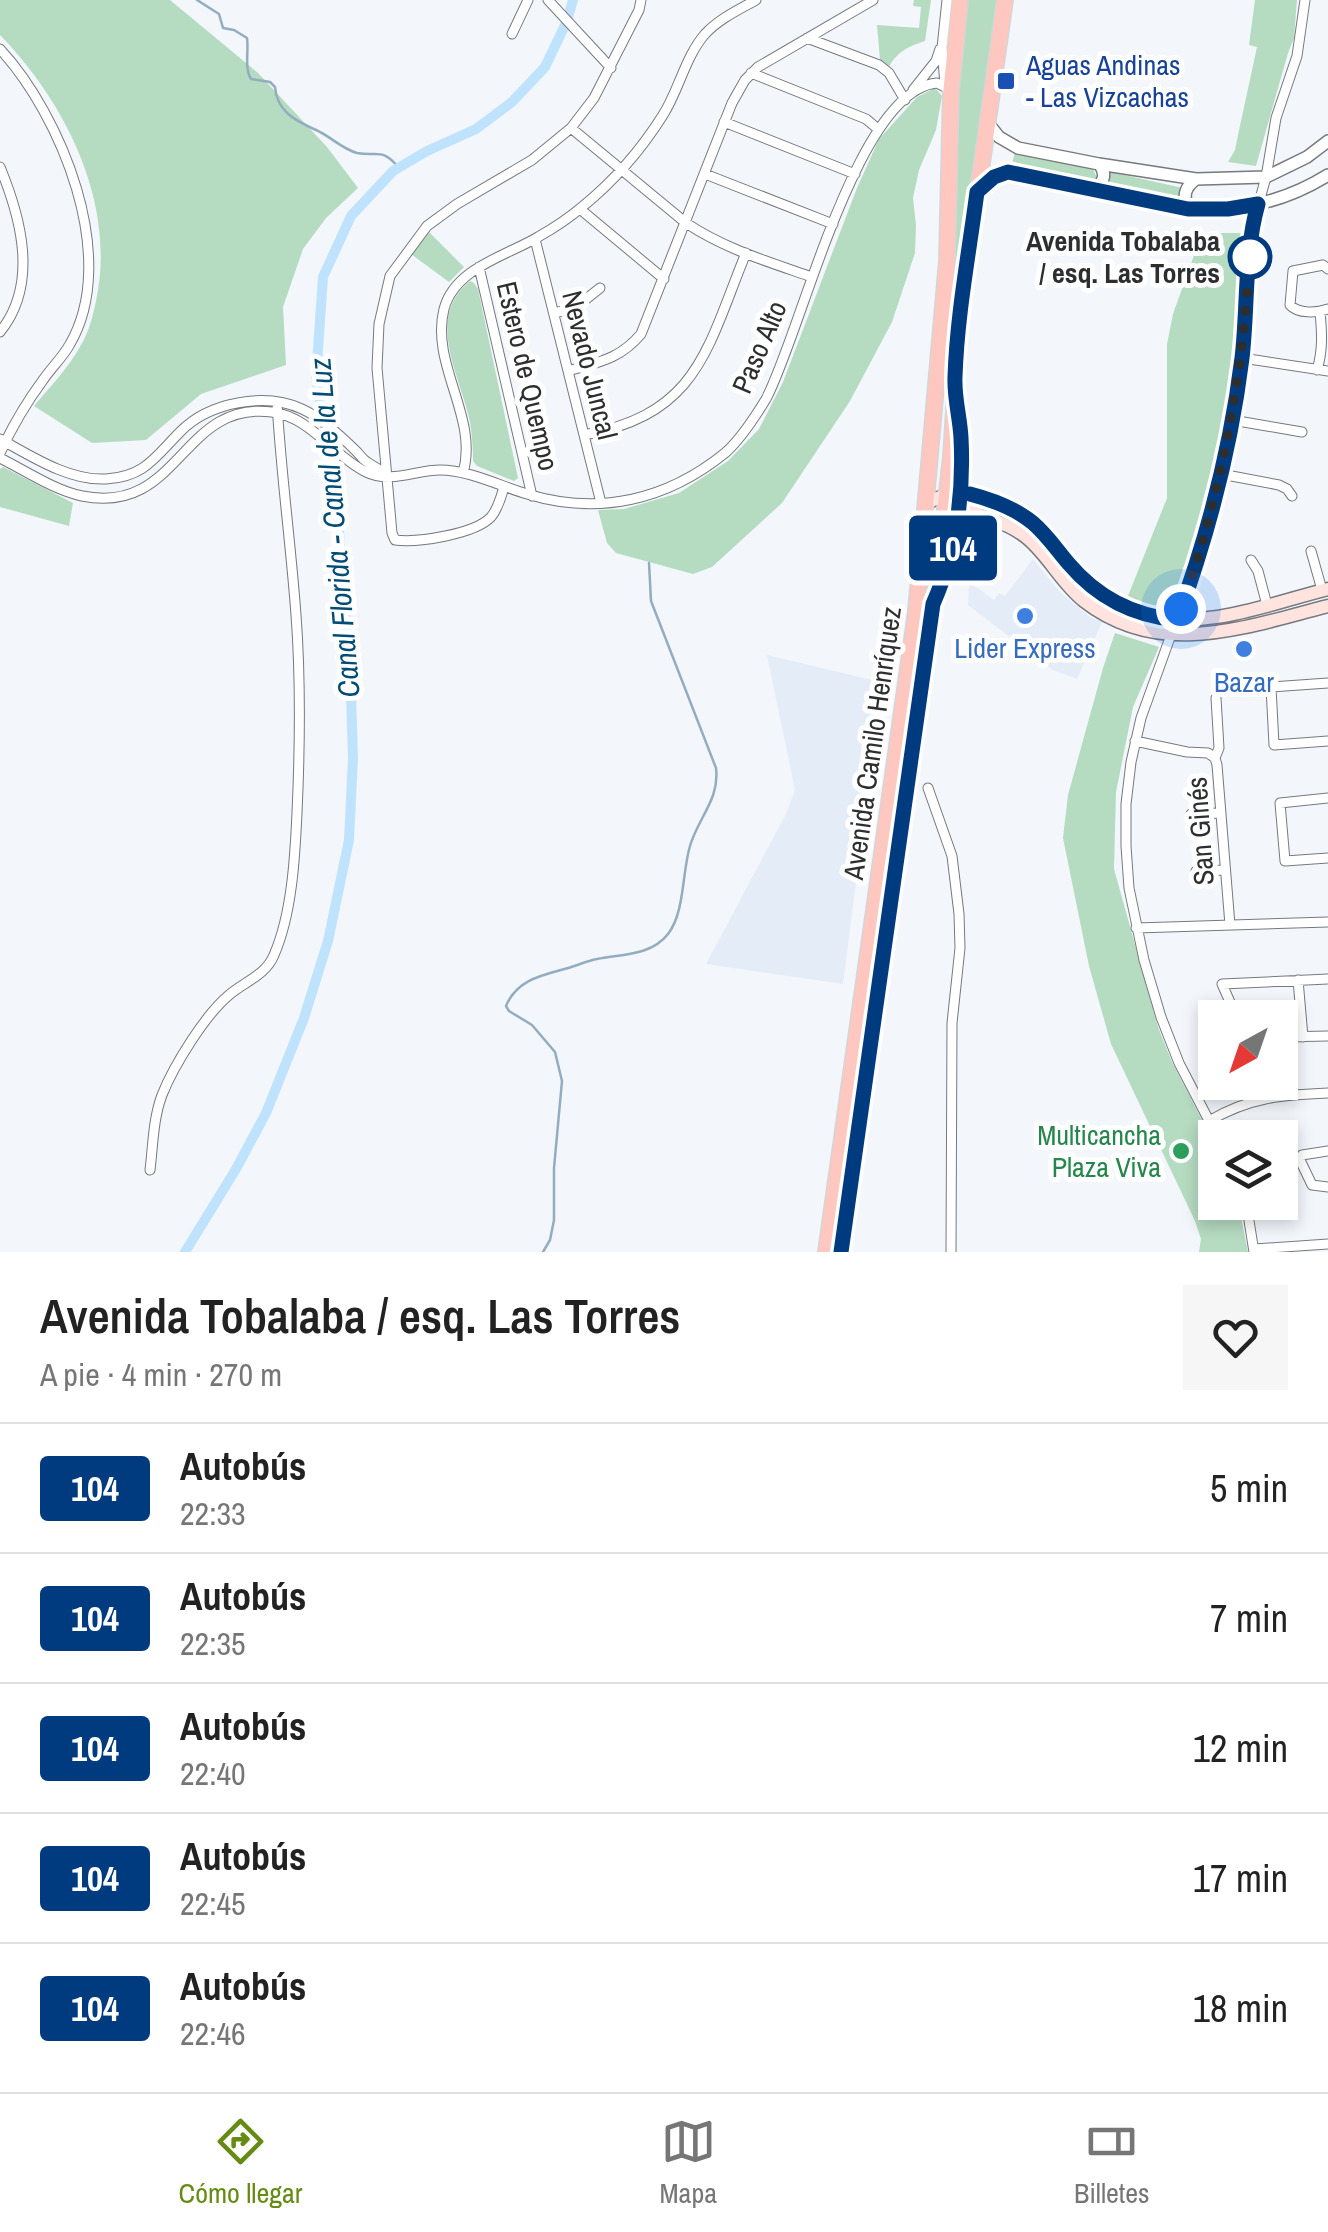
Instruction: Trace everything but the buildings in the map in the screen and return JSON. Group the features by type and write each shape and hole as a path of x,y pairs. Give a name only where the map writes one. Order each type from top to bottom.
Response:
{"main road":[{"name":"Avenida Camilo Henríquez","path":"826,1252 914,630 949,226 948,88 960,0"},
{"name":"Avenida Camilo Henríquez","path":"843,1250 933,604 955,498 958,328 1006,0"},
{"path":"938,367 944,419 940,478 955,498 1016,530 1033,544 1070,588 1092,607 1130,626 1192,635 1217,633 1328,606"},
{"path":"925,504 955,498 1006,506 1032,523 1078,574 1106,597 1140,612 1177,620 1214,618 1325,590"},
{"path":"998,520 1006,506"}],"street":[{"path":"512,34 528,0"},
{"path":"548,0 611,68"},
{"path":"463,474 466,437 441,332 449,298 480,267 536,239 580,209 622,169 664,114 704,35 722,19 756,0"},
{"path":"568,372 617,356 642,334 739,87 751,73 873,0"},
{"path":"946,0 948,88"},
{"path":"1208,1120 1170,1042 1136,928 1126,846 1128,783 1148,696 1177,620 1221,474 1242,358 1251,238 1276,118 1297,56 1305,0"},
{"path":"504,487 491,517 480,526 459,533 395,540 377,368 379,324 390,276 427,226 532,160 571,128 594,98 642,3"},
{"name":"Paso Alto","path":"388,477 439,470 567,503 629,501 665,491 732,445 767,396 855,174 878,130 936,60 944,36"},
{"path":"807,38 879,64 905,100"},
{"path":"0,49 36,95 62,144 82,212 88,278 81,317 71,343 2,441 0,456 72,493 112,497 132,493 160,478 196,438 221,420 277,408 363,471 388,477"},
{"path":"751,73 866,120 878,130"},
{"name":"Paso Alto","path":"905,100 931,83 948,88"},
{"path":"724,122 855,174"},
{"path":"988,122 999,138 1011,145 1196,180 1266,177 1328,141"},
{"path":"571,128 686,223 720,243 812,278"},
{"path":"977,192 994,177 1008,172 1188,209 1228,209 1296,192 1328,174 1318,166 1315,152"},
{"path":"1094,190 1104,177 1098,164"},
{"path":"0,167 18,216 24,270 19,298 2,325"},
{"path":"705,174 832,224"},
{"path":"1188,209 1184,194 1196,180"},
{"path":"580,209 664,279"},
{"name":"Nevado Juncal","path":"536,239 602,503"},
{"path":"584,434 612,430 654,412 690,380 703,358 746,253"},
{"path":"1242,358 1322,371 1324,310 1290,305 1293,271 1323,265 1328,269"},
{"name":"Estero de Quempo","path":"480,267 532,496"},
{"path":"554,313 575,308 600,288"},
{"path":"2,441 76,476 116,478 145,468 179,432 210,412 246,402 301,409 388,477"},
{"path":"150,1170 162,1095 214,1010 274,957 288,907 296,842 301,730 296,615 277,408"},
{"path":"1232,420 1302,432"},
{"path":"358,453 374,458 385,448"},
{"path":"1221,474 1280,484 1292,496"},
{"path":"1310,552 1325,590"},
{"path":"1251,560 1257,568 1266,604"},
{"path":"1328,683 1270,687 1274,744 1328,741"},
{"path":"1215,758 1219,748 1216,698"},
{"name":"San Ginés","path":"1135,741 1187,752 1208,752 1215,758 1230,925"},
{"path":"928,788 952,856 960,948 952,1023 951,1252"},
{"path":"1328,798 1280,803 1284,861 1328,858"},
{"path":"1191,814 1221,814"},
{"path":"1196,871 1225,870"},
{"path":"1136,928 1328,922"},
{"path":"1229,1000 1222,984 1328,979"},
{"path":"1298,980 1303,1037"},
{"path":"1298,1037 1328,1036"},
{"path":"1211,1120 1256,1100 1328,1093"},
{"path":"1328,1151 1308,1152 1300,1160 1309,1182 1328,1187"},
{"path":"1249,1220 1254,1250 1328,1244"}],"shaded area":[{"name":"Lider Express","path":"1033,559 1060,592 1102,622 1077,679 1053,670 968,605 969,582 994,600 999,593 1005,596"},
{"path":"767,655 889,684 843,984 706,964 795,790"}],"green space":[{"path":"0,0 170,0 258,73 327,147 358,188 326,218 303,249 283,307 286,365 201,394 146,440 92,443 34,406 84,340 96,301 101,265 99,228 81,157 65,123 24,62 0,35"},
{"path":"914,0 931,0 925,41 904,50 888,68 880,60 877,25 919,28 921,7 913,6"},
{"path":"965,0 999,0 966,244 946,355 954,277 958,79"},
{"path":"1255,0 1297,0 1294,38 1256,166 1228,162 1235,150 1257,47 1249,45"},
{"path":"935,88 942,96 936,130 919,170 913,198 915,253 892,322 850,401 782,503 712,567 693,574 616,553 607,543 598,510 624,509 679,493 728,461 759,429 783,382 879,139 917,97"},
{"path":"1015,152 1093,169 1097,178 1089,185 1011,167"},
{"path":"1106,171 1183,188 1178,195 1180,205 1103,188"},
{"path":"429,232 464,267 449,282 411,254"},
{"path":"1202,233 1247,233 1227,409 1174,616 1126,601 1167,498 1167,344 1173,314"},
{"path":"470,281 478,289 518,478 514,481 473,461 470,422 447,330 456,296"},
{"path":"3,467 73,503 69,526 0,507"},
{"path":"1115,633 1159,647 1133,707 1116,792 1114,869 1158,1027 1202,1120 1198,1120 1198,1220 1241,1220 1248,1252 1199,1252 1201,1239 1195,1221 1111,1044 1089,966 1063,838 1068,795"}],"waterway":[{"path":"197,0 219,14 223,28 247,38 251,79 270,82 289,114 346,149 384,155 399,168"},
{"name":"Canal Florida - Canal de la Luz","path":"185,1252 266,1113 304,1018 328,941 349,840 353,758 350,664 335,484 316,378 323,277 351,216 393,171 476,129 512,102 545,67 573,0"},
{"path":"543,1252 554,1220 562,1081 555,1052 532,1025 506,1006 517,990 532,980 593,960 644,950 668,934 680,903 690,846 715,789 716,768 651,601 649,563"}],"bus line":[{"name":"104","path":"841,1252 933,604 950,558 958,521 961,435 955,395 956,358 977,192 998,175 1018,172 1188,209 1258,204 1251,238 1238,389 1227,447 1177,620 1126,608 1106,597 1087,583 1024,516 970,494"}],"place":[{"name":"Aguas Andinas - Las Vizcachas","path":"1006,81"},
{"name":"Avenida Tobalaba / esq. Las Torres","path":"1250,257"},
{"name":"Lider Express","path":"1025,616"},
{"name":"Bazar","path":"1244,649"},
{"name":"Multicancha Plaza Viva","path":"1181,1151"}],"route":[{"path":"1181,609 1227,447 1245,330 1250,248 1250,257"}]}
